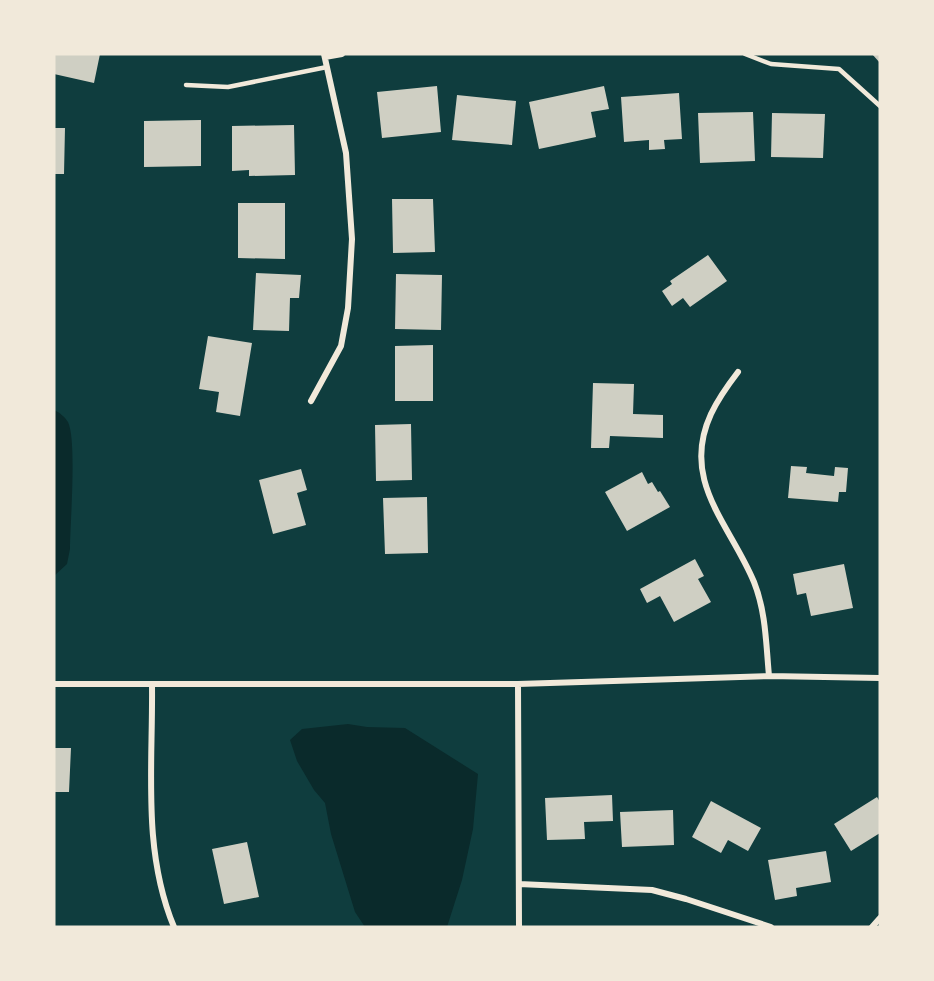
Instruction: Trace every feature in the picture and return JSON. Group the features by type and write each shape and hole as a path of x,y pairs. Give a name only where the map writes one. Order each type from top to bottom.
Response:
{"street":[{"path":"311,401 340,346 348,308 352,239 346,153 325,56 342,54"},
{"path":"738,372 717,402 705,427 701,448 701,471 708,495 746,564 760,602 764,616 769,676"},
{"path":"54,684 518,684 769,676 880,678"},
{"path":"518,684 519,927"},
{"path":"152,685 151,822 163,901 174,927"},
{"path":"519,884 652,890 686,898 771,927"},
{"path":"872,927 880,918"}],"lane":[{"path":"746,54 771,64 839,69 880,106"},
{"path":"186,85 228,87 327,67"}],"water":[{"path":"54,410 68,422 73,464 70,549 67,564 54,576"},
{"path":"348,724 405,728 478,774 473,829 462,880 447,927 365,927 355,912 331,834 325,803 314,790 297,761 290,740 302,729"}],"building":[{"path":"54,54 100,54 94,83 54,74"},
{"path":"872,54 880,54 880,63"},
{"path":"437,86 441,132 382,138 377,92"},
{"path":"604,86 609,109 591,112 596,137 539,149 529,102"},
{"path":"679,93 682,139 664,140 665,149 649,150 649,140 624,142 621,97"},
{"path":"457,95 516,101 512,145 452,140"},
{"path":"753,112 755,161 700,163 698,113"},
{"path":"772,113 825,114 823,158 771,157"},
{"path":"201,120 201,166 144,167 144,121"},
{"path":"294,125 295,175 249,176 249,170 232,171 232,126"},
{"path":"54,128 65,128 64,174 54,174"},
{"path":"392,199 433,199 435,252 393,253"},
{"path":"238,203 285,203 285,259 238,258"},
{"path":"708,255 727,281 690,307 683,298 672,306 662,291 672,284 670,281"},
{"path":"256,273 301,275 299,298 290,298 289,331 253,330"},
{"path":"396,274 442,275 441,330 395,329"},
{"path":"208,336 252,343 240,416 216,412 219,392 199,389"},
{"path":"433,345 433,401 395,401 395,346"},
{"path":"593,383 634,384 633,414 663,415 663,438 610,436 609,448 591,448"},
{"path":"411,424 412,480 376,481 375,425"},
{"path":"791,466 807,467 806,473 834,476 835,467 848,468 846,492 839,492 838,502 788,498"},
{"path":"301,469 307,490 297,493 306,525 273,534 259,480"},
{"path":"642,472 648,484 652,482 670,507 627,531 605,492"},
{"path":"427,497 428,553 385,554 383,498"},
{"path":"695,559 704,576 698,579 711,602 674,622 660,596 647,603 640,589"},
{"path":"844,564 853,608 811,616 806,593 797,595 793,574"},
{"path":"54,748 71,748 69,792 54,792"},
{"path":"612,795 613,821 584,822 585,839 547,840 545,798"},
{"path":"877,797 880,802 880,833 851,851 834,824"},
{"path":"711,801 761,828 748,851 728,840 721,853 692,837"},
{"path":"673,810 674,845 622,847 620,812"},
{"path":"247,842 259,897 224,904 212,849"},
{"path":"826,851 831,882 796,888 797,896 775,900 768,860"}]}
